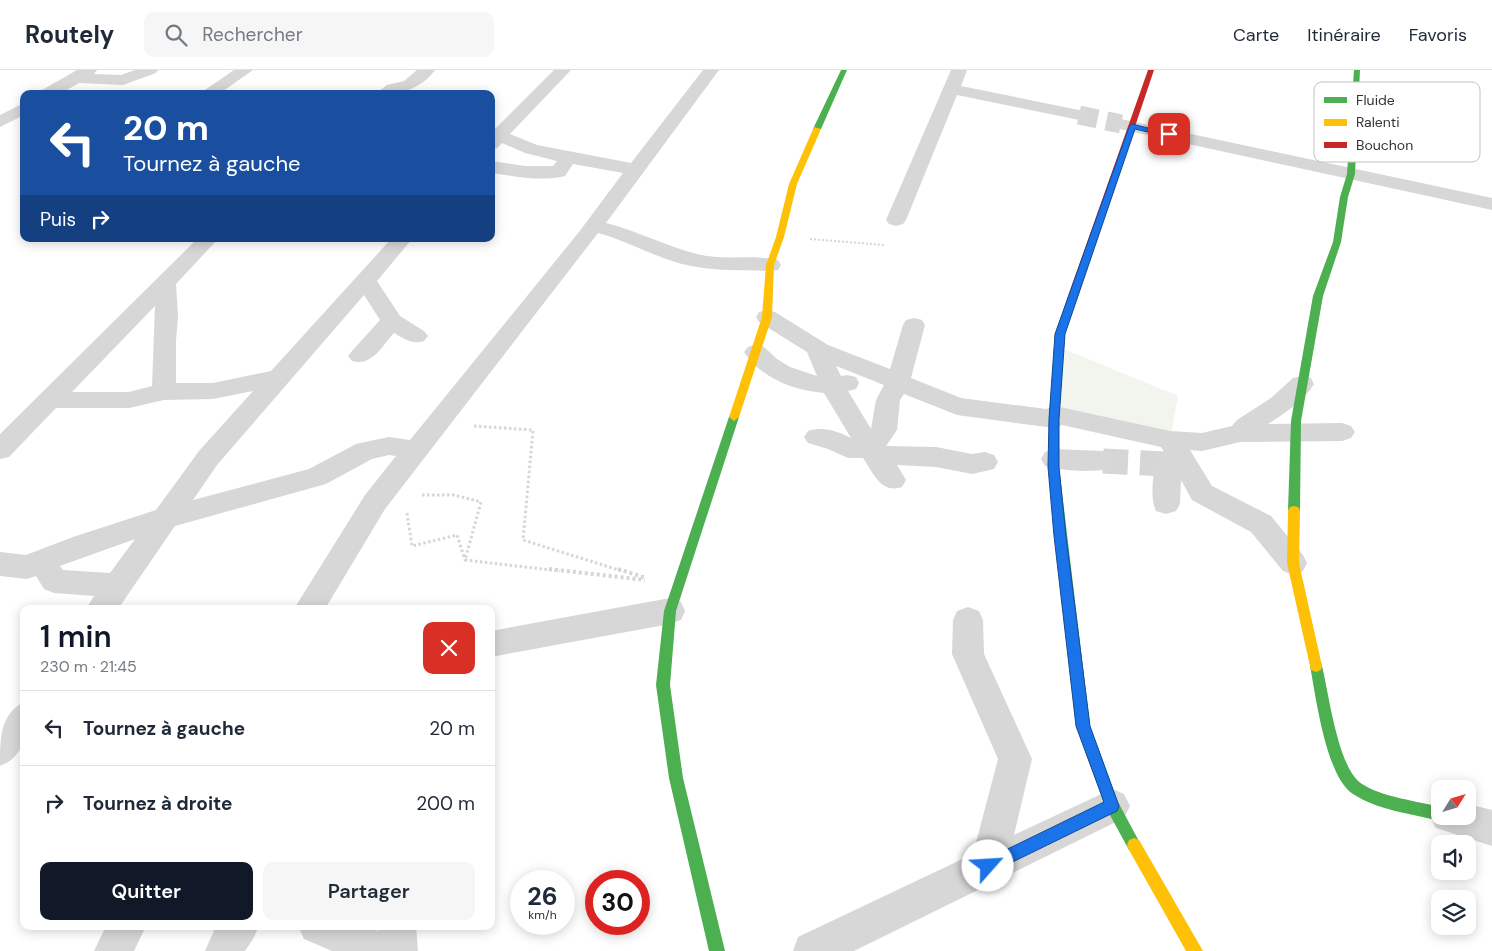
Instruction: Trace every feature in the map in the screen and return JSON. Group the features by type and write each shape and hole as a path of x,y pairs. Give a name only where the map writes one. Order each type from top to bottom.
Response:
{"street":[{"path":"55,90 82,74 123,80 150,70"},
{"path":"213,90 245,70"},
{"path":"391,90 410,85 427,70"},
{"path":"563,70 495,140 568,158 636,170"},
{"path":"311,605 375,502 593,226 711,70"},
{"path":"717,951 676,778 663,685 670,610 767,317 770,265 780,237 793,184 844,70"},
{"path":"896,220 959,70"},
{"path":"1151,70 1126,125 1060,334 1054,417 1054,459 1060,536 1083,726 1112,806 1195,951"},
{"path":"952,89 1079,116"},
{"path":"0,122 20,110"},
{"path":"1126,125 1492,204"},
{"path":"495,159 530,149"},
{"path":"495,168 525,172 558,172 568,158"},
{"path":"1352,162 1351,174 1344,197 1337,242 1318,296 1302,384 1296,432 1293,563 1338,761 1354,787 1380,799 1431,812"},
{"path":"593,226 622,233 657,248 697,261 770,265"},
{"path":"0,450 205,242"},
{"path":"103,605 208,458 399,242"},
{"path":"365,280 392,322 416,336"},
{"path":"164,392 166,363 164,340 167,317 165,283"},
{"path":"767,317 816,347 957,406 1054,417 1172,458 1202,493 1261,524 1293,563"},
{"path":"360,356 392,322"},
{"path":"874,452 884,430 888,400 898,382 914,325"},
{"path":"816,347 833,386 893,480"},
{"path":"756,352 774,368 799,380 833,386 855,382 898,382"},
{"path":"50,400 129,400 164,392 214,391 279,378"},
{"path":"1240,434 1246,426 1280,404 1302,384"},
{"path":"1172,458 1202,442 1240,434 1342,432"},
{"path":"818,436 835,441 848,449 936,457 972,464 985,462"},
{"path":"0,564 27,567 83,545 165,518 317,477 365,451 389,446 416,450"},
{"path":"1166,504 1172,458"},
{"path":"1054,459 1104,461"},
{"path":"42,561 54,581 117,585"},
{"path":"495,643 670,610"},
{"path":"968,620 968,654 1014,759 988,866"},
{"path":"0,750 20,722"},
{"path":"812,951 1112,806"},
{"path":"1476,824 1492,828"},
{"path":"113,951 125,930"},
{"path":"224,951 237,930"},
{"path":"327,930 380,951"},
{"path":"397,930 399,951"}],"path":[{"path":"780,237 885,245"},
{"path":"465,560 655,581 523,540 533,430 470,426"},
{"path":"375,502 399,494 454,495 481,502 465,560"},
{"path":"375,502 407,513 412,546 457,535 465,560"}],"shaded area":[{"path":"1064,349 1178,396 1170,440 1055,415"}],"tunnel":[{"path":"1079,115 1121,124"},
{"path":"1103,461 1165,464"}],"traffic: fast":[{"path":"817,129 844,70"},
{"path":"1356,82 1357,70"},
{"path":"1294,510 1296,421 1318,296 1337,242 1352,162"},
{"path":"1072,299 1060,334 1054,419 1054,467 1083,726 1112,806 1134,845"},
{"path":"717,951 676,778 663,685 670,611 734,417"},
{"path":"1316,666 1334,747 1339,763 1353,786 1381,799 1431,812"}],"traffic: slow":[{"path":"734,417 767,317 770,265 780,237 793,184 817,129"},
{"path":"1294,510 1293,563 1316,666"},
{"path":"1134,845 1195,951"}],"traffic: jam":[{"path":"1072,299 1151,70"}],"route":[{"path":"988,866 1112,806 1083,726 1060,536 1054,467 1054,419 1060,334 1132,127 1169,134"}]}
